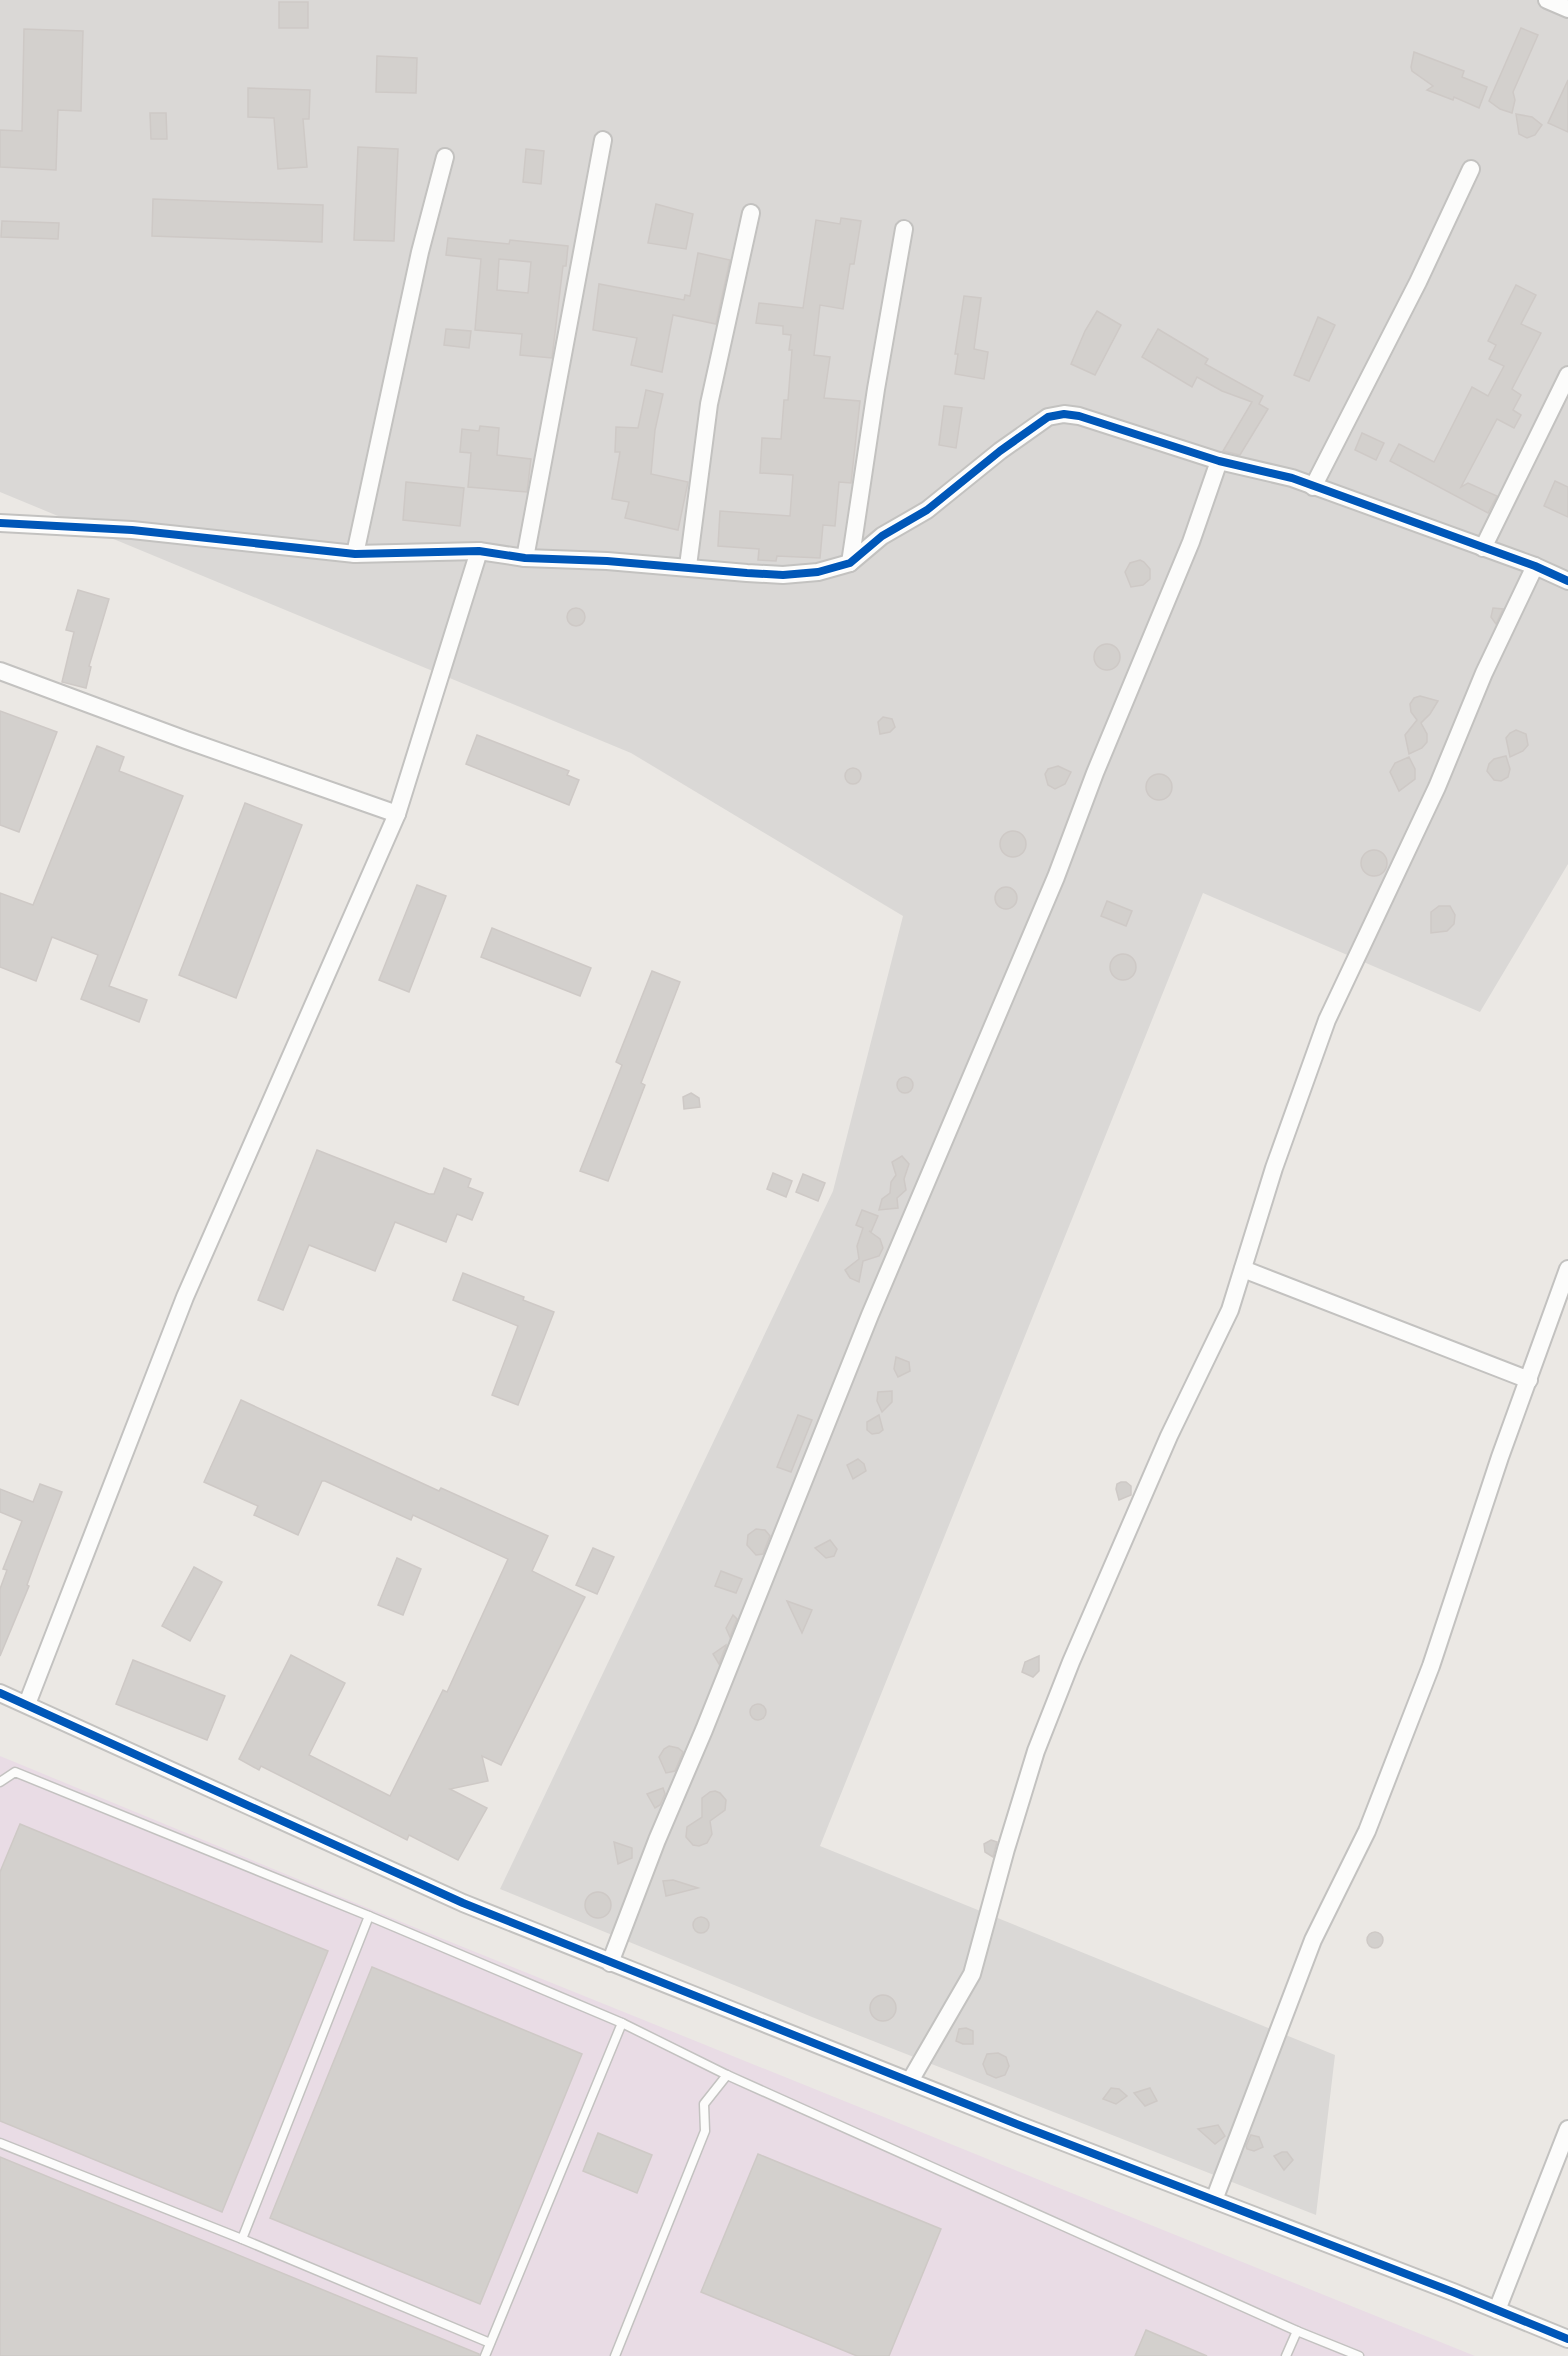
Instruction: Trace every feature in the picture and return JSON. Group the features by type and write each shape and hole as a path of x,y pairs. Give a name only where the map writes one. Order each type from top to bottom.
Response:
{"street":[{"path":"1547,0 1568,9"},
{"path":"525,558 603,140"},
{"path":"355,554 420,252 445,157"},
{"path":"1313,487 1418,282 1472,170"},
{"path":"688,566 709,404 751,213"},
{"path":"850,562 876,389 904,229"},
{"path":"1483,548 1568,375"},
{"path":"0,523 132,530 355,554 479,551 525,558 607,561 650,566 688,566 747,573 818,572 850,562 882,536 927,510 1000,451 1048,417 1064,414 1079,416 1219,461 1292,478 1536,566 1568,581"},
{"path":"610,1963 657,1840 713,1708 870,1315 1056,877 1095,773 1191,542 1219,461"},
{"path":"27,1704 186,1297 397,814 479,551"},
{"path":"910,2081 972,1974 1006,1849 1036,1751 1071,1662 1169,1436 1230,1310 1274,1167 1327,1020 1437,787 1484,673 1536,566"},
{"path":"0,670 186,740 397,814"},
{"path":"1243,1269 1529,1380"},
{"path":"1214,2200 1312,1940 1366,1830 1431,1666 1500,1457 1568,1269"},
{"path":"0,1693 463,1903 1568,2340"},
{"path":"1497,2310 1568,2128"}],"lane":[{"path":"0,1782 15,1772 369,1916 622,2023 727,2075 1296,2331 1359,2356"},
{"path":"242,2239 369,1916"},
{"path":"485,2356 622,2023"},
{"path":"615,2356 705,2131 704,2104 727,2075"},
{"path":"0,2143 242,2239 490,2343"},
{"path":"1286,2356 1296,2331"}],"shaded area":[{"path":"0,0 1568,0 1568,864 1480,1012 1203,893 820,1846 1335,2055 1316,2215 812,2017 500,1889 833,1191 903,916 631,753 0,492"},
{"path":"0,1756 421,1930 1475,2356 0,2356"}],"building":[{"path":"279,2 308,2 308,28 279,28"},
{"path":"1521,28 1538,35 1513,92 1515,100 1512,113 1500,109 1489,101"},
{"path":"24,29 83,31 81,111 58,110 56,170 0,167 0,130 22,131"},
{"path":"1414,52 1464,71 1462,77 1487,87 1479,108 1454,97 1453,100 1427,90 1433,86 1412,71"},
{"path":"377,56 417,58 416,93 376,92"},
{"path":"1568,80 1568,132 1548,123"},
{"path":"248,88 310,90 309,119 303,119 307,167 278,169 274,118 248,117"},
{"path":"150,113 166,113 167,139 151,139"},
{"path":"1516,114 1532,117 1542,125 1535,135 1527,138 1519,134"},
{"path":"358,147 398,149 394,241 354,240"},
{"path":"526,149 544,151 541,184 523,182"},
{"path":"153,199 323,205 322,242 152,236"},
{"path":"656,204 693,214 686,249 648,243"},
{"path":"841,218 861,221 854,264 850,264 843,309 820,305 814,355 830,357 824,398 860,401 851,483 839,482 835,526 823,525 820,558 777,556 776,561 758,560 759,549 718,546 720,511 790,516 793,475 760,473 762,438 781,439 784,400 788,400 791,335 783,334 783,326 756,323 759,303 803,308 816,220 840,224"},
{"path":"2,221 59,223 58,239 1,237"},
{"path":"448,238 509,244 510,240 568,246 566,266 563,266 552,358 520,355 522,334 475,330 481,259 446,255","holes":["499,259 531,262 528,293 497,290"]},
{"path":"698,253 730,260 716,324 673,315 662,372 631,365 637,338 593,330 599,284 684,300 685,295 690,296"},
{"path":"1516,285 1536,295 1521,324 1541,333 1512,389 1521,395 1513,410 1521,415 1514,428 1497,419 1461,487 1468,483 1497,496 1488,513 1390,461 1399,444 1434,462 1472,387 1488,396 1504,366 1489,359 1496,345 1488,341"},
{"path":"964,296 981,298 974,349 988,352 984,379 955,374 958,354 955,354"},
{"path":"1097,311 1121,325 1095,375 1071,364 1085,331"},
{"path":"1318,317 1335,325 1309,381 1294,375"},
{"path":"446,329 471,331 469,348 444,345"},
{"path":"1158,329 1208,359 1205,364 1263,396 1259,404 1268,409 1240,455 1223,451 1252,402 1222,391 1197,377 1192,387 1142,357"},
{"path":"646,390 663,394 655,430 651,474 688,482 678,530 625,518 629,502 612,499 620,452 615,452 616,427 638,428"},
{"path":"944,406 962,408 956,448 939,445"},
{"path":"480,426 499,428 497,455 531,459 527,492 468,487 471,453 460,452 462,429 479,431"},
{"path":"1362,433 1384,443 1376,460 1355,450"},
{"path":"1555,481 1568,487 1568,517 1544,506"},
{"path":"406,482 464,488 460,526 403,520"},
{"path":"1140,560 1150,569 1150,579 1143,585 1131,587 1125,572 1130,563"},
{"path":"78,590 109,599 89,666 91,667 86,688 62,682 74,632 66,630"},
{"path":"572,608 580,608 585,613 583,624 572,626 567,621 567,613"},
{"path":"1493,608 1503,609 1496,624 1491,617"},
{"path":"1107,644 1116,648 1120,657 1116,666 1107,670 1098,666 1094,657 1098,648"},
{"path":"1420,696 1438,701 1421,723 1427,734 1427,742 1422,748 1409,754 1405,735 1417,720 1411,712 1410,704 1414,698"},
{"path":"0,711 57,732 19,832 0,825"},
{"path":"883,717 892,719 895,727 890,732 880,734 878,722"},
{"path":"1516,730 1526,734 1528,745 1523,751 1510,757 1506,738"},
{"path":"477,735 569,771 567,775 579,780 569,805 466,764"},
{"path":"97,746 124,757 119,771 183,796 109,986 147,1000 139,1022 81,999 98,955 52,937 36,981 0,967 0,893 33,905"},
{"path":"1506,756 1510,769 1508,777 1501,781 1494,780 1487,771 1489,764 1494,759"},
{"path":"1409,757 1415,769 1415,779 1399,791 1390,772 1395,763"},
{"path":"1058,766 1071,772 1065,784 1055,789 1048,785 1045,774 1048,769"},
{"path":"850,768 856,768 861,776 859,782 850,784 845,779 845,773"},
{"path":"1159,774 1168,778 1172,787 1168,796 1159,800 1150,796 1146,787 1150,778"},
{"path":"245,803 302,825 236,998 179,975"},
{"path":"1013,831 1022,835 1026,844 1022,853 1013,857 1004,853 1000,844 1004,835"},
{"path":"1374,850 1383,854 1387,863 1383,872 1374,876 1365,872 1361,863 1365,854"},
{"path":"417,885 446,896 409,992 379,980"},
{"path":"1006,887 1014,890 1017,898 1014,906 1006,909 998,906 995,898 998,890"},
{"path":"1107,901 1132,911 1126,926 1101,916"},
{"path":"1439,906 1450,906 1455,915 1454,924 1447,931 1431,933 1431,912"},
{"path":"492,928 591,968 580,996 481,957"},
{"path":"1123,954 1132,958 1136,967 1132,976 1123,980 1114,976 1110,967 1114,958"},
{"path":"652,971 680,982 641,1083 645,1085 608,1181 580,1171 622,1065 616,1062"},
{"path":"902,1077 908,1077 913,1085 911,1091 902,1093 897,1088 897,1082"},
{"path":"691,1093 699,1098 700,1107 684,1109 683,1097"},
{"path":"317,1150 429,1194 434,1194 444,1168 471,1179 468,1187 483,1193 472,1220 457,1214 446,1242 395,1222 375,1271 309,1245 283,1310 258,1300"},
{"path":"902,1156 909,1164 904,1179 906,1190 897,1198 898,1208 879,1210 882,1199 890,1193 891,1182 896,1175 892,1162"},
{"path":"773,1173 792,1181 786,1197 767,1189"},
{"path":"803,1174 825,1183 818,1201 796,1192"},
{"path":"862,1210 878,1216 871,1232 869,1231 880,1239 883,1248 879,1256 863,1261 859,1282 850,1278 845,1270 859,1259 857,1246 863,1228 856,1225"},
{"path":"463,1273 524,1297 523,1300 554,1312 518,1405 492,1395 518,1326 453,1300"},
{"path":"896,1357 909,1362 910,1371 898,1377 894,1369"},
{"path":"892,1391 892,1402 882,1412 877,1401 878,1392"},
{"path":"241,1400 439,1491 441,1488 548,1536 532,1571 585,1597 501,1765 482,1756 488,1781 450,1789 487,1808 458,1860 409,1835 407,1840 261,1766 259,1770 239,1759 291,1655 345,1683 309,1755 390,1796 443,1690 447,1692 508,1559 413,1515 411,1520 325,1481 322,1481 298,1535 254,1515 258,1506 204,1482"},
{"path":"798,1415 812,1420 791,1472 777,1467"},
{"path":"879,1415 883,1430 872,1434 867,1430 867,1422"},
{"path":"858,1459 864,1464 866,1471 853,1479 847,1465"},
{"path":"1126,1482 1131,1486 1131,1495 1119,1500 1116,1489 1117,1484"},
{"path":"40,1484 62,1492 27,1585 29,1586 0,1656 0,1589 7,1570 3,1569 22,1521 0,1512 0,1489 33,1502"},
{"path":"756,1529 765,1530 770,1536 763,1554 756,1555 747,1545 748,1535"},
{"path":"830,1540 837,1549 834,1556 826,1558 815,1548"},
{"path":"593,1548 614,1557 597,1594 576,1585"},
{"path":"397,1558 421,1569 403,1615 378,1605"},
{"path":"194,1567 222,1582 190,1641 162,1626"},
{"path":"721,1571 742,1579 736,1593 715,1586"},
{"path":"787,1601 812,1610 802,1633"},
{"path":"733,1615 737,1619 730,1637 726,1628"},
{"path":"726,1646 719,1664 713,1654"},
{"path":"1039,1656 1039,1671 1033,1677 1022,1672 1025,1662"},
{"path":"133,1660 225,1696 207,1740 116,1704"},
{"path":"755,1704 761,1704 766,1712 764,1718 755,1720 750,1715 750,1709"},
{"path":"669,1746 683,1752 675,1771 666,1773 659,1757"},
{"path":"663,1788 665,1794 660,1805 655,1808 647,1794"},
{"path":"715,1791 726,1800 725,1810 710,1821 712,1834 707,1843 699,1846 693,1845 686,1837 687,1827 702,1817 702,1798"},
{"path":"20,1824 328,1951 222,2212 0,2121 0,1872"},
{"path":"991,1840 997,1842 993,1857 985,1852 984,1844"},
{"path":"614,1842 632,1848 632,1858 618,1864"},
{"path":"673,1880 698,1888 666,1896 663,1881"},
{"path":"598,1892 607,1896 611,1905 607,1914 598,1918 589,1914 585,1905 589,1896"},
{"path":"698,1917 704,1917 709,1925 707,1931 698,1933 693,1928 693,1922"},
{"path":"1372,1932 1378,1932 1383,1940 1381,1946 1372,1948 1367,1943 1367,1937"},
{"path":"372,1967 582,2054 480,2304 270,2218"},
{"path":"883,1995 892,1999 896,2008 892,2017 883,2021 874,2017 870,2008 874,1999"},
{"path":"966,2028 973,2031 973,2044 956,2041 959,2029"},
{"path":"998,2053 1006,2057 1009,2066 1005,2075 996,2078 987,2074 983,2064 987,2054"},
{"path":"1111,2088 1119,2089 1127,2096 1116,2104 1103,2099"},
{"path":"1150,2088 1157,2101 1145,2106 1134,2093"},
{"path":"1218,2125 1225,2136 1215,2144 1198,2129"},
{"path":"598,2133 652,2155 637,2193 583,2171"},
{"path":"1251,2135 1259,2137 1263,2147 1254,2151 1247,2149"},
{"path":"1287,2152 1293,2160 1284,2170 1274,2156"},
{"path":"758,2154 941,2229 889,2356 857,2356 701,2292"},
{"path":"0,2157 479,2354 479,2356 0,2356"},
{"path":"1146,2330 1207,2356 1135,2356"}],"cycle path":[{"path":"0,523 132,530 355,554 479,551 525,558 607,561 747,573 783,575 818,572 850,563 882,536 927,510 1000,451 1048,417 1064,414 1079,416 1219,461 1292,478 1535,566 1568,581"},
{"path":"0,1693 463,1903 1019,2125 1453,2292 1568,2339"}]}
